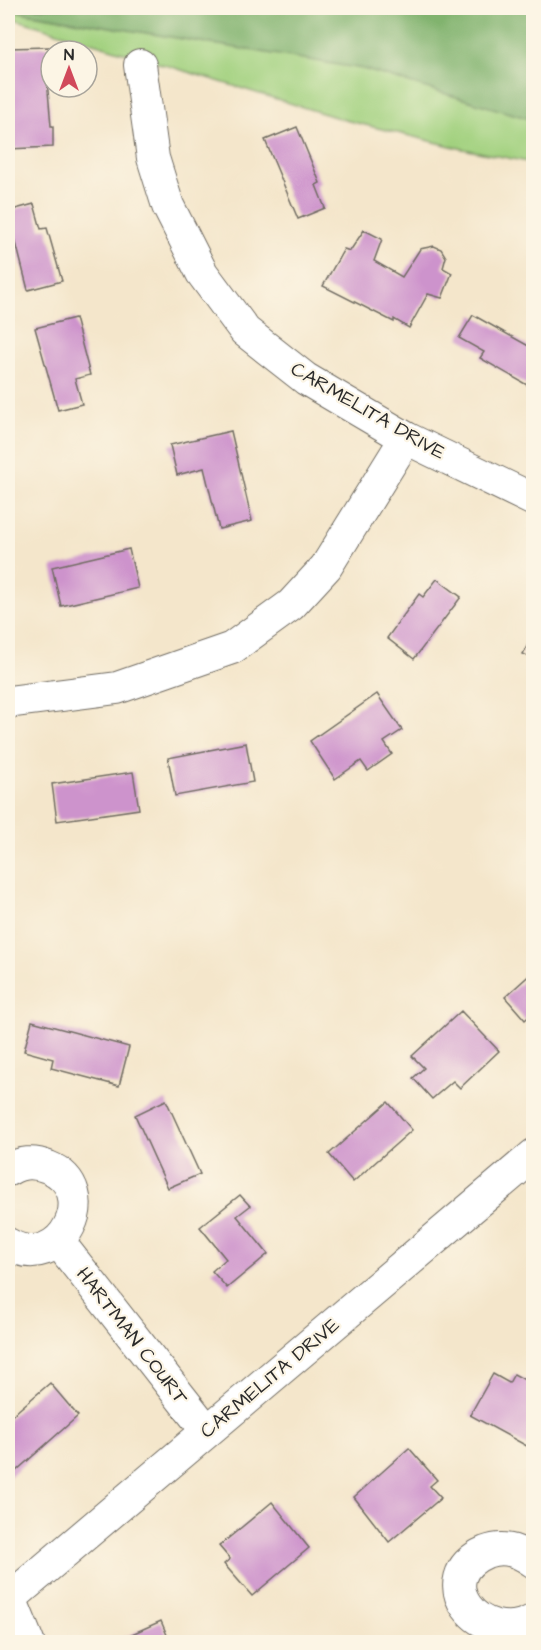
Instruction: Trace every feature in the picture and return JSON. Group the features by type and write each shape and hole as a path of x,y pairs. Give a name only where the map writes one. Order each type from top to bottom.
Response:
{"street":[{"name":"CARMELITA DRIVE","path":"140,65 153,158 168,206 202,273 245,332 306,379 406,438 534,500"},
{"path":"8,702 117,688 232,648 291,605 326,567 406,438"},
{"name":"CARMELITA DRIVE","path":"9,1599 534,1155"},
{"path":"8,1170 26,1163 39,1163 51,1168 61,1174 69,1184 75,1208 73,1221 58,1241 47,1247 23,1250 8,1244"},
{"name":"HARTMAN COURT","path":"58,1241 207,1431"},
{"path":"521,1632 491,1633 480,1628 463,1610 459,1586 469,1564 478,1556 489,1551 513,1550 534,1562"},
{"path":"9,1599 28,1642"}],"green space":[{"path":"8,8 533,8 533,163 463,149 345,120 99,45 99,39 80,39 8,17"},
{"path":"8,8 533,8 533,120 363,69 8,10"}],"building":[{"path":"39,47 39,99 49,99 51,126 53,126 53,147 8,149 8,48"},
{"path":"297,127 320,183 316,185 325,208 298,219 265,140"},
{"path":"34,204 41,229 47,228 62,281 28,290 8,211"},
{"path":"364,230 382,239 374,261 402,277 420,249 434,246 441,249 446,257 443,268 452,273 442,298 428,294 409,328 323,286 344,249 350,251"},
{"path":"473,315 534,349 534,374 527,385 480,358 484,352 459,338"},
{"path":"75,318 90,375 75,379 82,404 58,410 35,328"},
{"path":"231,431 252,521 219,529 204,468 177,475 170,445"},
{"path":"129,549 138,588 61,606 52,567"},
{"path":"437,579 461,597 414,659 387,638 419,594 423,597"},
{"path":"534,633 534,659 523,654"},
{"path":"377,694 402,730 384,742 392,754 368,771 361,761 335,779 310,741"},
{"path":"246,743 253,782 175,796 168,758"},
{"path":"133,772 139,809 57,821 52,784"},
{"path":"534,971 534,1012 525,1020 505,997"},
{"path":"461,1011 499,1051 460,1088 453,1081 432,1099 413,1078 424,1068 412,1056"},
{"path":"32,1021 129,1047 119,1086 51,1068 53,1059 24,1051"},
{"path":"166,1100 200,1174 168,1188 135,1115"},
{"path":"388,1102 412,1130 353,1182 329,1154"},
{"path":"240,1195 250,1206 237,1216 268,1254 227,1288 212,1271 226,1259 200,1227"},
{"path":"493,1374 509,1383 514,1374 534,1385 534,1450 470,1415"},
{"path":"50,1383 78,1416 8,1478 8,1419"},
{"path":"409,1448 437,1480 430,1486 441,1498 389,1542 354,1497"},
{"path":"272,1502 309,1548 252,1596 224,1564 230,1559 219,1546"},
{"path":"161,1621 170,1642 114,1642"}]}
